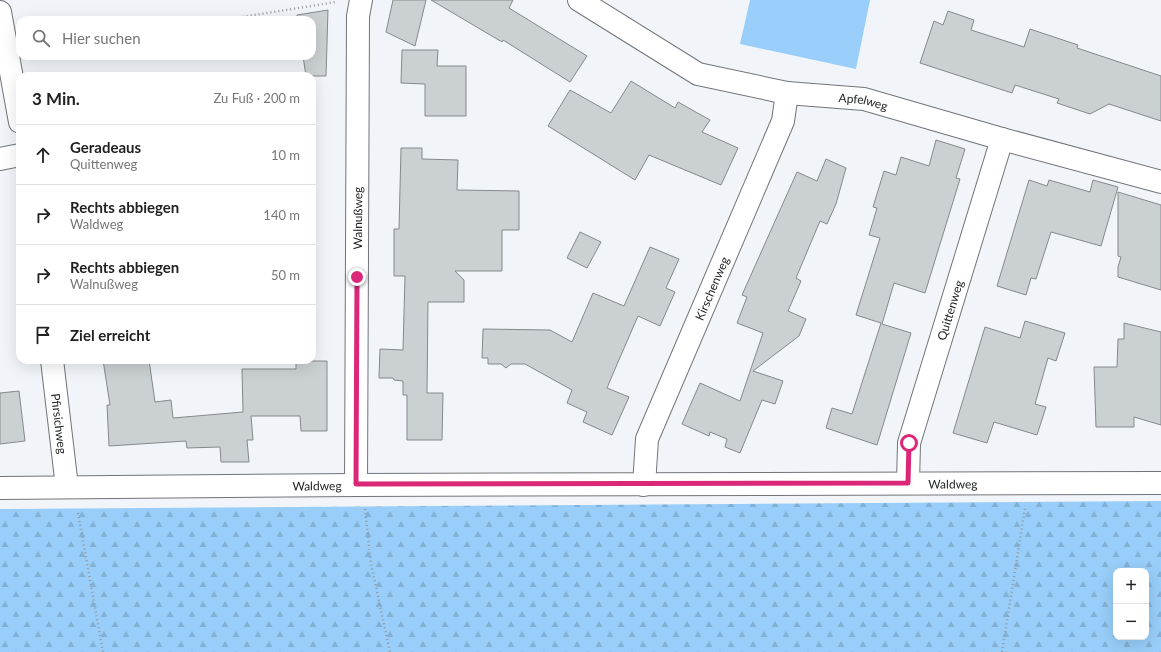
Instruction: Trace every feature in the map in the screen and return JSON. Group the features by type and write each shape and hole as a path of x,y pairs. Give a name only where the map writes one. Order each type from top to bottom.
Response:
{"street":[{"name":"Apfelweg","path":"579,0 698,74 787,93 864,99 1002,139 1161,182"},
{"name":"Walnußweg","path":"351,1 358,24 356,484"},
{"path":"0,12 14,52 16,75"},
{"name":"Kirschenweg","path":"644,485 647,439 783,121 787,93"},
{"name":"Quittenweg","path":"908,483 909,443 1002,139"},
{"path":"0,159 16,156"},
{"name":"Pfirsichweg","path":"53,364 70,487"},
{"name":"Waldweg","path":"0,488 356,484 644,485 1161,483"}],"path":[{"path":"250,16 351,1"},
{"path":"356,484 364,503 371,564 390,652"},
{"path":"1002,652 1028,484"},
{"path":"70,487 103,652"}],"green space":[{"path":"750,0 870,0 856,69 740,44"},
{"path":"1161,501 1161,652 0,652 0,509"}],"building":[{"path":"393,0 426,0 415,46 386,32"},
{"path":"431,0 513,0 509,8 587,56 570,82 503,40 502,42"},
{"path":"328,10 326,76 316,76 316,72 305,72 304,60 316,60 316,16 297,15"},
{"path":"948,11 974,20 971,30 1024,47 1030,29 1078,45 1077,48 1161,76 1161,121 1109,104 1090,114 1057,103 1059,99 1015,85 1012,93 920,63 934,21 943,25"},
{"path":"402,50 438,50 437,66 466,66 466,116 425,116 425,84 401,83"},
{"path":"631,81 675,108 678,102 710,120 702,132 738,148 721,185 649,155 635,180 548,126 570,90 611,113"},
{"path":"936,140 965,149 956,178 960,179 925,293 894,283 882,324 911,333 877,445 826,428 832,408 852,414 881,323 856,315 880,238 869,235 877,208 873,207 884,171 896,175 901,157 929,166"},
{"path":"401,148 422,148 422,159 458,160 457,190 519,191 519,230 502,230 502,271 455,271 464,280 464,302 428,302 427,393 443,393 442,440 407,440 407,395 403,395 403,381 394,380 393,378 379,378 380,349 403,350 405,276 394,276 394,229 399,229"},
{"path":"826,159 846,168 836,204 827,224 820,221 796,278 801,281 788,311 806,319 799,336 753,371 783,381 775,404 762,400 740,453 725,447 727,439 710,432 709,436 682,424 700,383 740,401 763,333 737,323 747,297 742,295 797,172 817,181"},
{"path":"1029,180 1047,186 1049,180 1090,192 1093,180 1118,187 1101,246 1051,232 1036,279 1031,278 1026,295 997,286"},
{"path":"1118,192 1161,205 1161,290 1118,277 1118,267 1121,257 1118,256"},
{"path":"580,232 601,242 587,268 567,258"},
{"path":"650,247 679,259 666,288 675,292 660,326 638,316 607,388 629,397 612,435 583,422 587,412 567,403 572,390 525,364 511,364 506,368 501,364 488,364 488,358 482,358 483,329 550,330 572,342 593,293 624,306"},
{"path":"1025,321 1065,333 1056,361 1048,358 1035,404 1046,407 1037,435 994,422 987,443 953,433 985,327 1020,338"},
{"path":"1124,323 1161,332 1161,425 1134,417 1134,427 1096,427 1094,367 1117,367 1118,339 1124,339"},
{"path":"316,361 327,361 327,431 301,431 300,416 251,416 253,440 247,440 249,462 221,462 220,447 187,448 186,441 109,446 107,405 110,405 104,364 150,364 155,402 171,400 173,418 243,412 242,369 296,369 296,364 316,364"},
{"path":"19,391 25,441 0,444 0,393"}],"route":[{"path":"357,277 356,484 644,485 908,483 909,443"}]}
